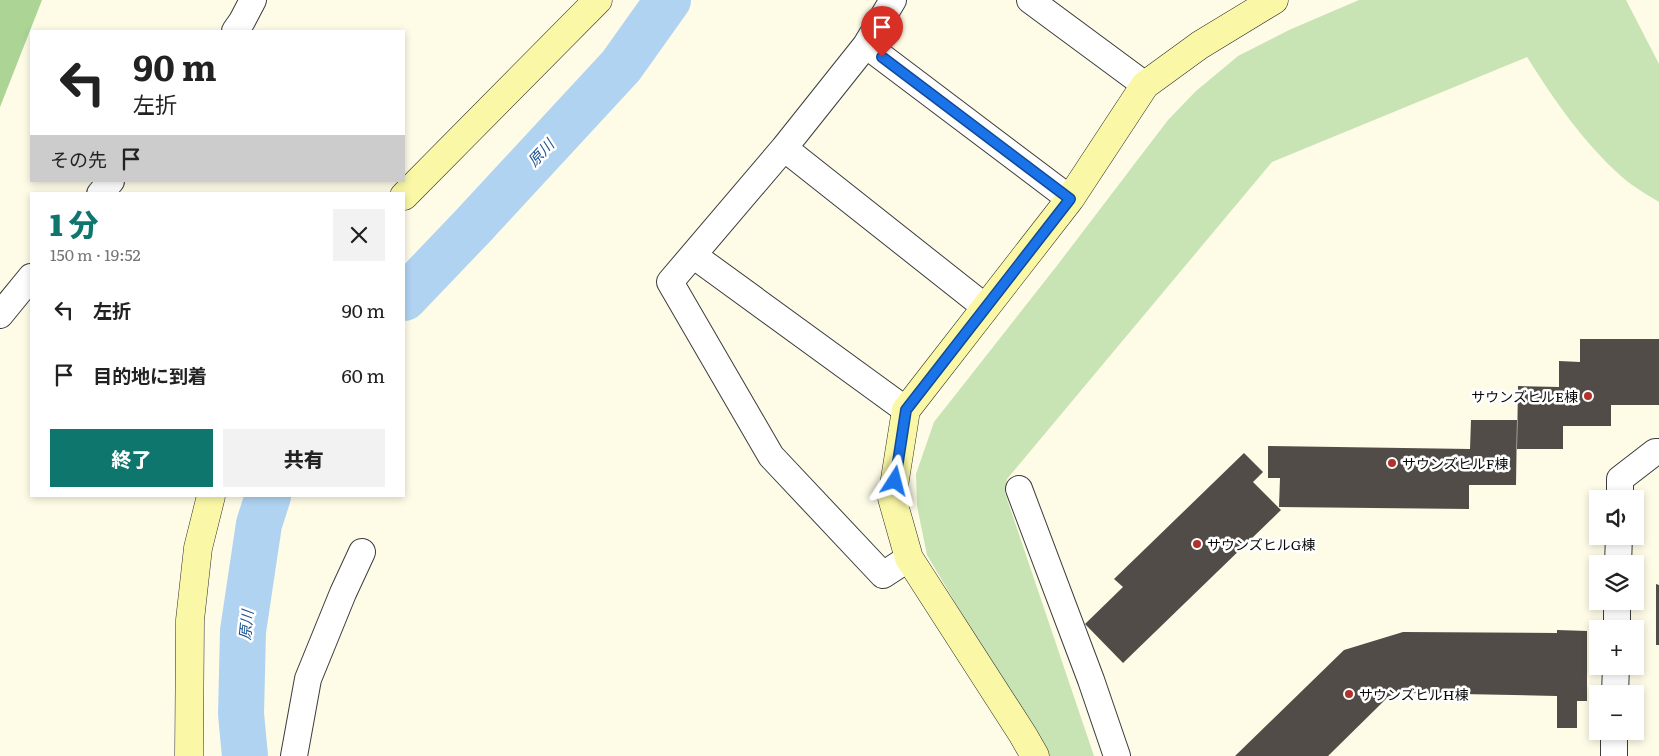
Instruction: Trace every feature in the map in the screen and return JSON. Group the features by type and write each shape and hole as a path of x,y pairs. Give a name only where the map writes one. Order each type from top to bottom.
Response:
{"street":[{"path":"236,30 253,0"},
{"path":"405,195 598,0"},
{"path":"893,0 866,45 784,148 670,282 771,456 883,574 909,558"},
{"path":"1030,0 1144,86"},
{"path":"1034,756 1023,735 909,558 892,498 906,410 1070,199 1144,86 1200,46 1274,0"},
{"path":"866,45 1070,199"},
{"path":"784,148 985,307"},
{"path":"102,192 109,182"},
{"path":"693,255 906,410"},
{"path":"0,315 30,278"},
{"path":"1620,490 1620,479 1655,452 1659,452"},
{"path":"1019,488 1091,680 1116,756"},
{"path":"189,756 190,620 198,548 211,497"},
{"path":"294,756 308,679 362,552"},
{"path":"1614,740 1614,756"}],"green space":[{"path":"0,0 42,0 30,30 0,107"},
{"path":"1359,0 1626,0 1659,64 1659,202 1625,180 1594,149 1559,105 1527,57 1272,162 1007,479 1005,493 1094,756 1046,756 927,555 917,506 916,474 934,422 1168,120 1196,91 1238,56 1289,30"}],"building":[{"name":"サウンズヒルE棟","path":"1580,339 1659,339 1659,405 1611,405 1611,426 1563,426 1563,449 1517,449 1518,386 1559,387 1559,361 1580,362"},
{"name":"サウンズヒルF棟","path":"1471,420 1517,420 1516,485 1469,485 1469,509 1279,507 1280,478 1268,478 1268,446 1470,449"},
{"name":"サウンズヒルG棟","path":"1244,453 1263,472 1253,482 1281,510 1123,663 1085,624 1123,587 1114,579"},
{"path":"1656,584 1659,585 1659,645 1656,645"},
{"name":"サウンズヒルH棟","path":"1557,630 1587,631 1587,701 1577,701 1577,728 1557,728 1557,696 1409,693 1389,696 1328,756 1235,756 1344,650 1403,632 1557,633"}],"waterway":[{"name":"原川","path":"405,297 621,66 668,0"},
{"name":"原川","path":"245,756 241,714 243,631 259,524 268,497"}],"place":[{"name":"サウンズヒルE棟","path":"1588,396"},
{"name":"サウンズヒルF棟","path":"1392,463"},
{"name":"サウンズヒルG棟","path":"1197,544"},
{"name":"サウンズヒルH棟","path":"1349,694"}],"route":[{"path":"882,57 1070,199 906,410 895,481"}]}
